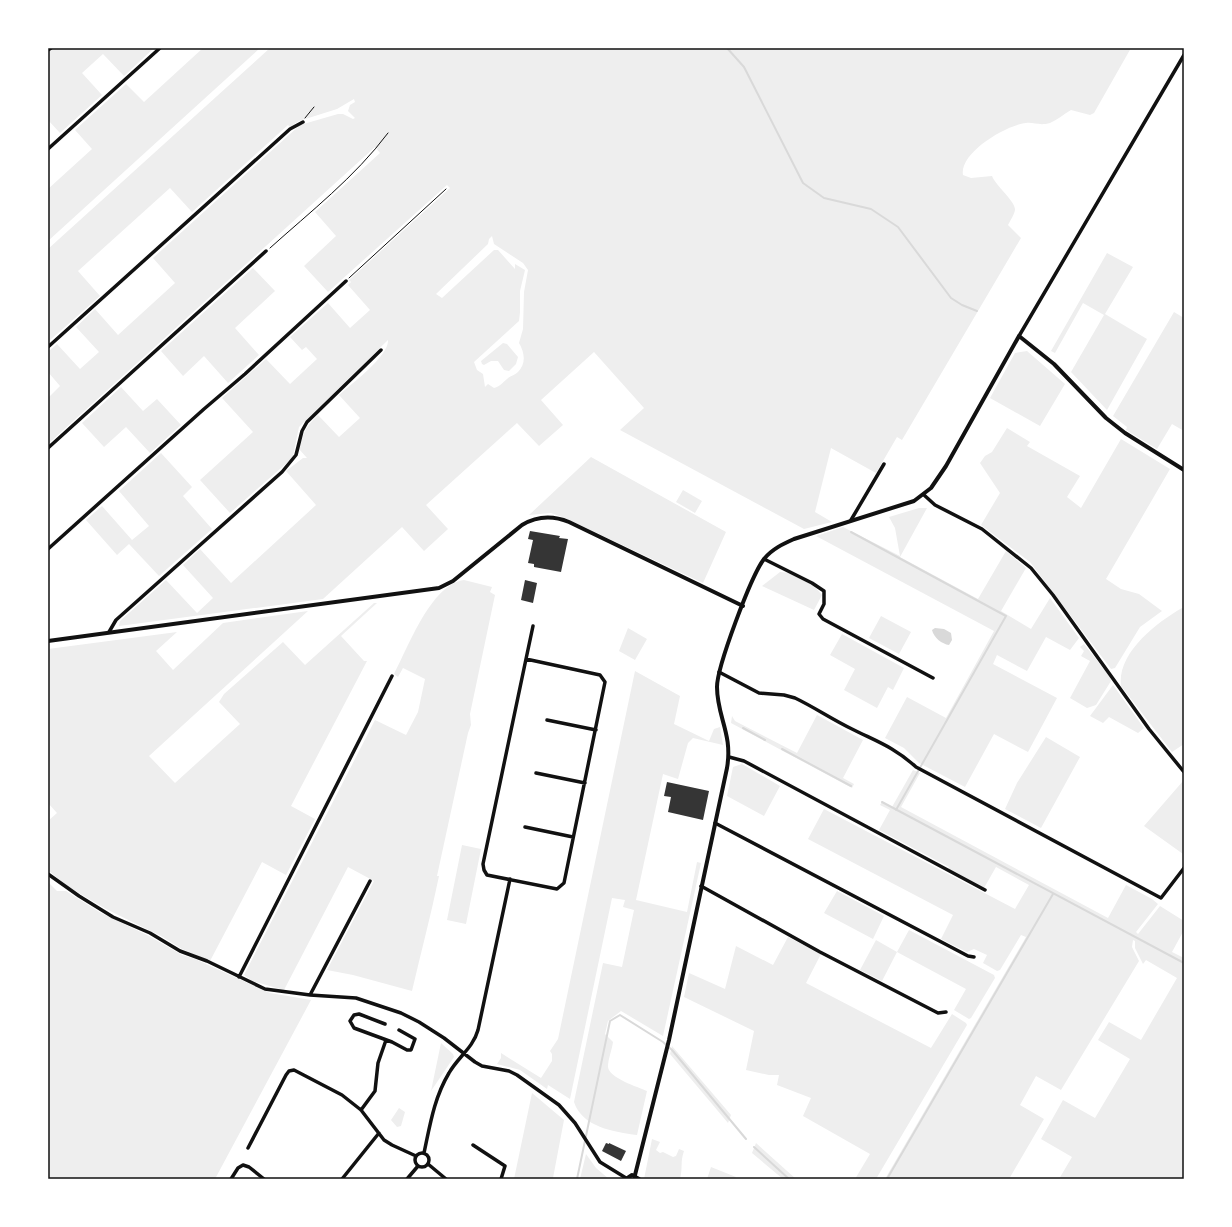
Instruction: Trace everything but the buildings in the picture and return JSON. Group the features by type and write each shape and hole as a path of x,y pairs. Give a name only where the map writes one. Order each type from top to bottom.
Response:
{"street":[{"path":"48,149 160,48"},
{"path":"634,1175 669,1040 729,757 728,738 718,696 719,672 758,570 764,559 773,550 786,543 851,520 904,505 924,495 935,482 946,466 1019,336 1184,55"},
{"path":"48,347 290,129 303,122"},
{"path":"48,448 266,251"},
{"path":"48,549 198,414 245,374 346,281"},
{"path":"1019,336 1054,364 1115,425 1138,442 1183,469 1184,463"},
{"path":"109,632 116,620 282,472 296,455 302,431 307,422 381,350"},
{"path":"851,520 884,464"},
{"path":"924,495 935,505 982,528 1031,568 1149,729 1184,772"},
{"path":"48,641 445,586 522,525 531,520 548,517 568,522 743,606"},
{"path":"764,559 812,583 824,591 824,604 819,614 823,619 933,678"},
{"path":"526,659 602,676 605,684 564,883 560,887 554,889 487,875 483,864 532,626"},
{"path":"719,672 759,693 784,695 798,700 852,729 898,751 916,767 1161,898 1184,868"},
{"path":"239,977 392,676"},
{"path":"547,720 596,730"},
{"path":"729,757 744,761 985,890"},
{"path":"536,773 585,783"},
{"path":"715,823 968,956 974,957"},
{"path":"525,827 573,837"},
{"path":"48,874 79,896 113,917 150,933 180,951 272,990 356,998 401,1012 435,1031 482,1066 509,1071 517,1075 559,1105 578,1126 602,1164 626,1179 629,1175 634,1175 639,1179"},
{"path":"424,1153 437,1095 450,1071 476,1038 510,879"},
{"path":"312,995 370,881"},
{"path":"701,886 820,952 924,1006 938,1013 946,1012"},
{"path":"385,1024 359,1014 354,1015 350,1021 354,1028 407,1050 411,1050 415,1039 399,1030"},
{"path":"361,1110 375,1091 378,1063 386,1040"},
{"path":"248,1148 289,1071 297,1071 342,1095 361,1110 379,1133 392,1145 416,1156"},
{"path":"342,1179 379,1133"},
{"path":"473,1145 504,1166 501,1179"},
{"path":"416,1156 420,1153 424,1153"},
{"path":"424,1153 429,1158 428,1164"},
{"path":"416,1156 415,1161 418,1166"},
{"path":"418,1166 424,1167 428,1164"},
{"path":"428,1164 446,1179"},
{"path":"231,1179 238,1168 243,1165 249,1167 264,1179"},
{"path":"407,1179 418,1166"}],"path":[{"path":"303,122 314,107"},
{"path":"266,251 341,184 375,151 388,133"},
{"path":"346,281 446,189"}],"shaded area":[{"path":"53,48 154,48 124,76 103,54 82,73 102,95 60,133 48,120 48,53"},
{"path":"203,48 260,48 48,241 48,189 92,149 75,130 126,84 144,102"},
{"path":"270,48 1131,48 1094,113 1090,115 1071,110 1050,123 1026,123 1017,125 996,135 976,149 968,158 964,167 963,175 971,178 992,176 1014,207 1015,210 1013,216 1008,225 1021,238 902,440 897,437 876,473 831,448 815,512 832,522 804,529 620,430 644,408 594,352 541,400 563,425 539,446 517,423 426,505 448,529 424,551 402,527 323,599 119,626 120,621 166,580 197,613 213,598 183,565 200,549 231,583 316,505 286,471 303,458 307,458 299,449 306,430 318,415 339,437 360,418 339,395 376,362 387,347 388,340 299,427 293,456 289,461 230,513 200,480 253,432 222,398 266,359 290,384 317,359 306,347 302,350 290,337 328,303 350,328 370,310 348,285 351,282 349,280 450,188 447,185 328,292 304,266 336,236 315,212 380,153 375,147 48,444 48,398 60,386 48,372 48,352 57,344 80,369 99,352 76,327 95,309 118,335 175,283 153,258 300,125 338,114 343,114 353,119 355,118 348,111 350,105 355,102 354,99 337,109 299,121 290,127 288,125 192,212 170,188 78,271 100,296 49,341 48,249","holes":["492,236 494,244 523,263 528,270 524,292 523,329 519,343 524,358 522,366 518,372 494,388 488,384 485,387 483,374 477,370 474,362 519,321 520,291 525,270 515,264 515,269 498,250 494,250 442,298 436,294 488,244 489,239"]},
{"path":"1107,253 1133,267 1105,314 1147,339 1107,410 1071,372 1104,315 1083,303 1055,353 1051,351"},
{"path":"253,268 275,291 235,328 259,355 228,383 204,356 183,376 161,351"},
{"path":"1174,312 1184,318 1184,431 1172,424 1157,449 1126,430 1127,427 1113,416"},
{"path":"503,343 507,344 518,357 516,364 509,371 504,370 498,361 491,361 484,365 482,364 481,361"},
{"path":"1027,351 1065,384 1040,426 990,398 1015,353"},
{"path":"121,387 143,411 157,399 181,425 150,453 126,427 104,447 82,423"},
{"path":"1007,428 1030,442 1027,446 1080,476 1067,497 1081,508 1121,439 1170,469 1106,579 1121,589 1139,594 1162,611 1140,627 1115,668 1111,669 1030,562 981,525 1000,493 980,463 985,456 992,452"},
{"path":"161,453 192,487 183,496 212,529 159,576 129,544 117,555 86,520 102,506 132,540 149,526 119,491"},
{"path":"591,457 726,532 703,583 565,518 551,513 529,515"},
{"path":"683,490 702,501 695,513 676,502"},
{"path":"919,508 927,508 900,557 978,599 1006,551 1026,568 1001,611 1031,629 1050,598 1079,638 1070,650 1046,637 1027,671 997,655 993,664 1057,698 1028,752 994,734 965,787 919,763 904,748 885,738 907,697 946,718 994,631 816,536 843,527 900,556 895,528 889,517"},
{"path":"780,572 797,576 809,583 822,595 814,610 762,586"},
{"path":"464,580 492,587 490,592 495,595 470,714 471,725 437,876 439,876 436,891 412,991 353,975 327,970 374,881 348,867 284,990 252,981 244,975 375,720 406,735 418,712 425,679 403,668 398,677 394,674 422,619 431,605 441,593 452,584"},
{"path":"374,603 377,603 341,636 364,661 367,661 291,806 315,819 286,875 262,862 210,961 182,949 161,936 106,909 67,886 48,870 48,821 57,813 48,803 48,649 177,632 156,651 173,670 223,623 308,611 149,756 175,783 240,724 219,702 224,694 283,642 305,665"},
{"path":"1182,608 1184,609 1184,744 1172,752 1121,686 1121,674 1125,662 1140,640 1161,622"},
{"path":"881,616 911,632 899,654 869,638"},
{"path":"628,628 647,639 635,660 619,651"},
{"path":"935,628 944,629 951,633 952,640 949,645 936,638 932,630"},
{"path":"842,634 904,668 893,690 888,687 877,708 844,690 855,669 830,655"},
{"path":"1084,644 1110,677 1111,681 1096,705 1087,708 1070,698 1090,661 1081,656 1084,651 1080,647"},
{"path":"635,671 680,696 674,724 709,741 714,729 720,727 723,745 693,738 688,743 678,779 663,774 636,900 687,912 697,862 701,863 663,1036 621,1011 608,1021 605,1034 613,1042 608,1064 610,1071 618,1078 647,1091 637,1135 609,1130 591,1123 578,1110 574,1102 603,963 622,967 634,910 623,907 625,900 612,898 570,1099 548,1085 547,1089 520,1070 497,1064 501,1058 501,1053 541,1078 552,1061 552,1054 550,1051 558,1039"},
{"path":"1113,685 1144,728 1138,733 1109,717 1103,723 1090,716"},
{"path":"817,715 863,740 843,778 854,784 852,788 731,723 732,716 735,721 797,753"},
{"path":"1046,737 1080,757 1041,828 1005,809 1017,783"},
{"path":"742,764 780,786 764,816 727,796 733,767"},
{"path":"913,770 920,773 901,807 1108,918 1126,885 1152,899 1158,904 1136,932 1138,934 1160,906 1184,921 1184,930 1172,952 1184,958 1184,1179 1059,1179 1072,1157 1041,1139 1063,1100 1095,1118 1130,1059 1098,1040 1109,1022 1141,1040 1177,978 1146,960 1143,964 1135,948 1135,941 1133,940 1132,947 1139,961 1061,1090 1036,1076 1020,1105 1044,1119 1009,1179 885,1179 1026,937 1021,935 1000,970 997,971 983,963 987,955 974,949 967,952 941,939 953,915 808,839 824,809 1015,909 1029,885 996,867 984,888 948,870 949,867 879,830 890,810 880,805 882,802 892,807"},
{"path":"1183,781 1184,782 1183,854 1144,826"},
{"path":"462,845 481,849 466,924 447,920"},
{"path":"48,882 57,891 66,891 101,913 149,936 182,955 195,959 270,993 311,1000 215,1179 48,1179"},
{"path":"837,891 884,916 873,939 824,913"},
{"path":"909,930 994,975 995,978 969,1019 954,1010 966,989 897,952"},
{"path":"788,937 821,954 806,983 931,1048 952,1014 967,1025 876,1179 855,1179 870,1154 803,1116 811,1098 777,1085 779,1075 769,1075 746,1070 754,1031 684,997 689,973 725,989 736,946 773,965"},
{"path":"876,940 897,952 882,981 860,970"},
{"path":"441,1043 453,1054 454,1057 431,1091"},
{"path":"672,1046 731,1115 728,1123 670,1054"},
{"path":"532,1093 564,1120 553,1178 559,1179 514,1179"},
{"path":"399,1108 405,1112 401,1126 397,1127 391,1120"},
{"path":"652,1139 660,1142 656,1150 660,1153 663,1152 673,1157 676,1156 679,1149 684,1151 680,1179 644,1179"},
{"path":"756,1143 796,1179 783,1179 752,1153"},
{"path":"586,1154 596,1168 609,1179 580,1179"},
{"path":"711,1167 736,1177 735,1179 707,1179"}],"waterway":[{"path":"727,48 744,67 803,183 824,198 871,209 898,227 951,298 962,305 977,311"},
{"path":"851,532 1006,616 896,810"},
{"path":"743,728 765,740"},
{"path":"782,749 851,786"},
{"path":"882,802 1184,963"},
{"path":"887,1179 1053,894"},
{"path":"577,1179 610,1021 620,1015 663,1042 672,1050 746,1139"},
{"path":"754,1147 789,1179"}]}
